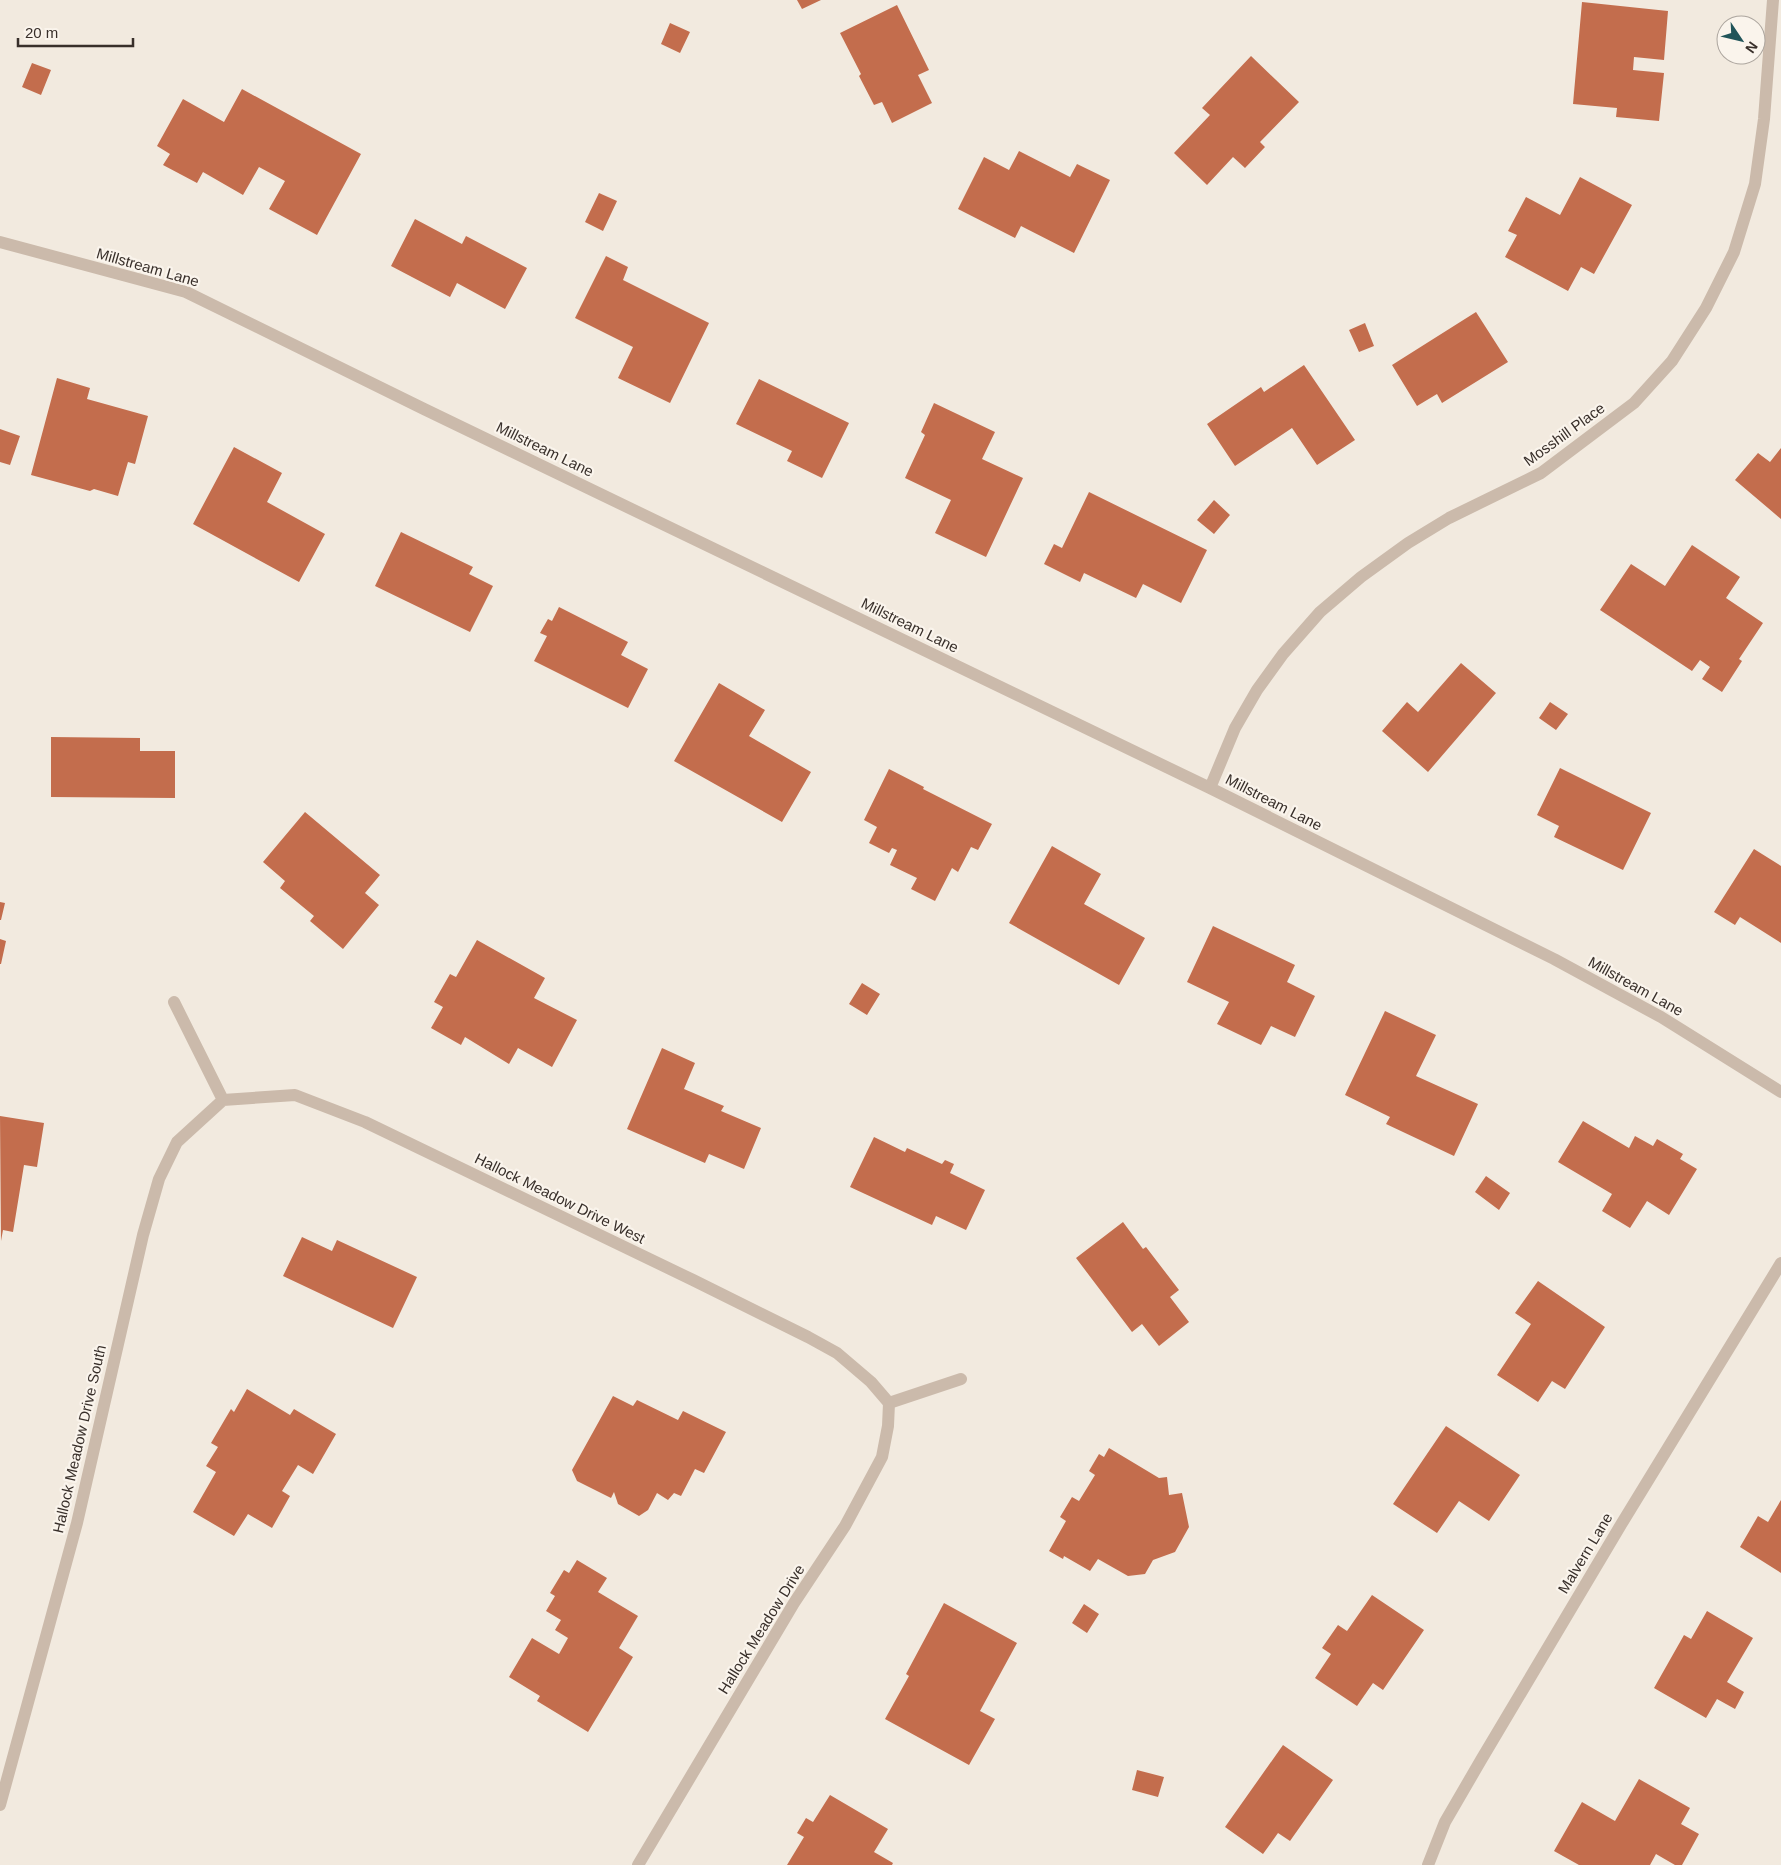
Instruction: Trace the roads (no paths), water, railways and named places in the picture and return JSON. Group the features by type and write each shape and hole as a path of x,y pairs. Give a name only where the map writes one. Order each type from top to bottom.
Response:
{"street":[{"name":"Mosshill Place","path":"1210,788 1235,728 1257,690 1283,654 1320,612 1361,577 1408,543 1449,518 1541,473 1634,403 1672,361 1706,308 1734,252 1755,184 1764,119 1773,0"},
{"name":"Millstream Lane","path":"0,242 186,292 424,409 1210,788 1562,964 1662,1017 1781,1092"},
{"path":"174,1002 223,1100"},
{"name":"Hallock Meadow Drive West","path":"223,1100 294,1095 365,1122 693,1280 838,1353 871,1382 889,1403"},
{"name":"Hallock Meadow Drive South","path":"0,1805 77,1523 143,1235 159,1179 177,1142 223,1100"},
{"name":"Malvern Lane","path":"1428,1865 1446,1822 1476,1768 1622,1523 1781,1263"},
{"path":"889,1403 961,1379"},
{"name":"Hallock Meadow Drive","path":"638,1865 794,1603 845,1526 882,1457 888,1426 889,1403"}]}
